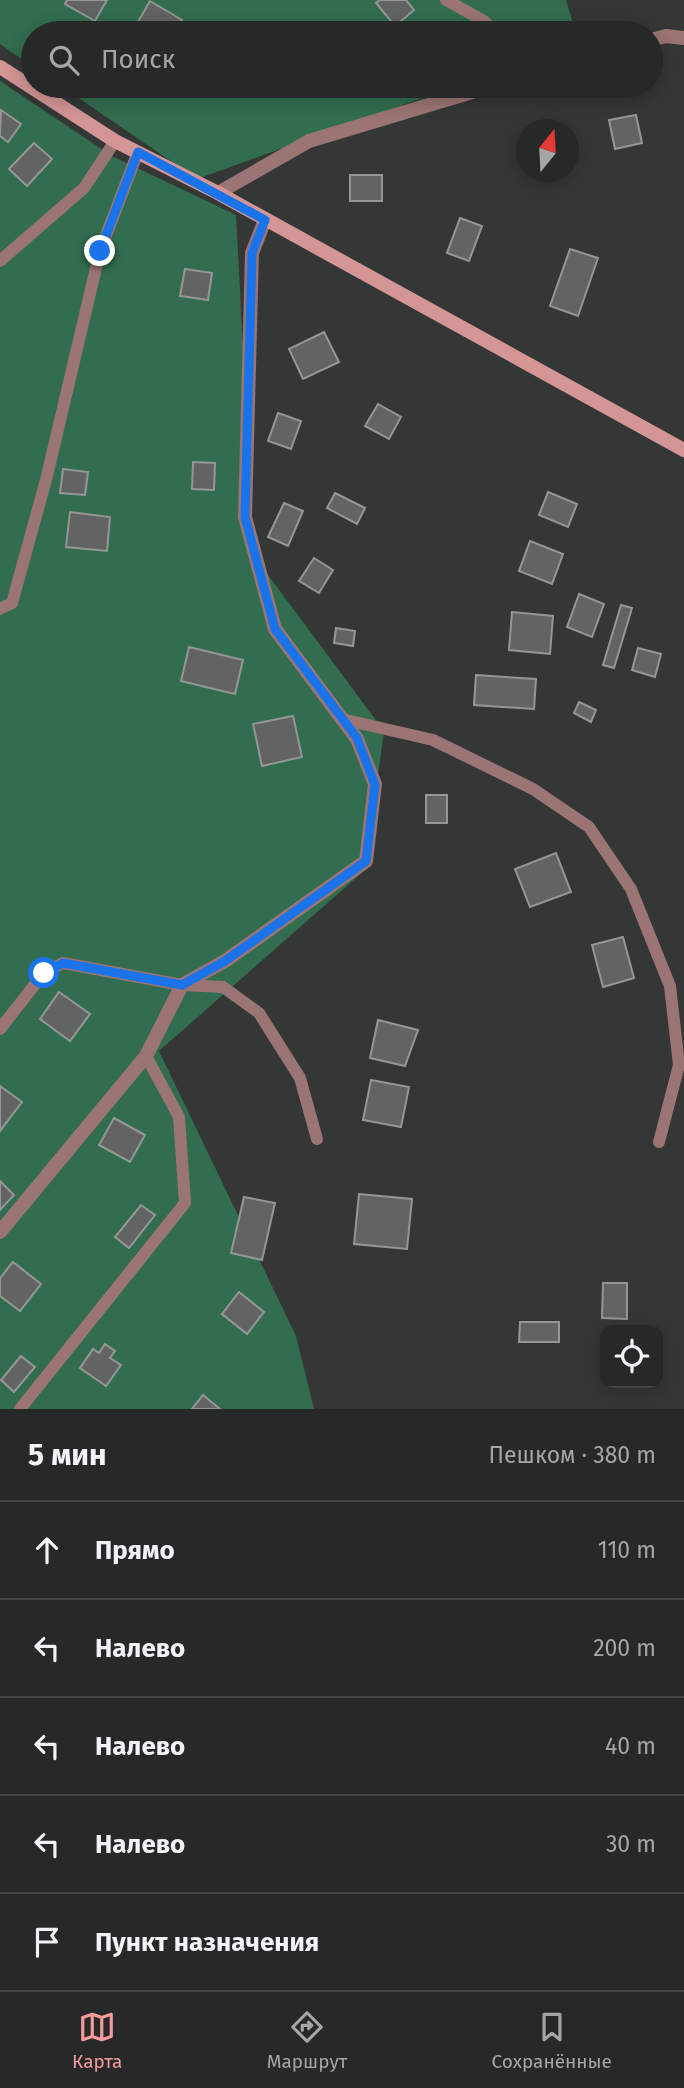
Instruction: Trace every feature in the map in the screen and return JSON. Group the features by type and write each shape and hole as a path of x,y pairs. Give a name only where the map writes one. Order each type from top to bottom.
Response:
{"street":[{"path":"663,37 684,38"},
{"path":"0,67 21,81"},
{"path":"48,98 115,141 218,193 684,450"},
{"path":"218,193 309,141 452,98"},
{"path":"0,1232 146,1056 182,985 225,961 366,861 375,785 357,738 275,629 245,517 252,253 265,220"}],"lane":[{"path":"446,0 484,21"},
{"path":"0,261 84,188 115,141"},
{"path":"0,609 12,603 46,480 100,251 138,152"},
{"path":"342,719 433,740 533,789 589,827 631,889 670,986 679,1065 659,1142"},
{"path":"0,1029 44,973 63,963 182,985 223,987 259,1013 300,1078 317,1139"},
{"path":"20,1409 185,1203 179,1117 146,1056"}],"green space":[{"path":"0,0 566,0 572,21 21,21 21,59 0,44"},
{"path":"0,81 21,95 21,98 25,98 112,156 236,215 254,556 384,731 365,870 159,1051 296,1336 314,1409 0,1409"},
{"path":"79,98 423,98 197,179"}],"building":[{"path":"67,0 107,0 95,21 65,4"},
{"path":"380,0 406,0 414,10 401,21 391,21 376,3"},
{"path":"150,1 182,20 181,21 138,21"},
{"path":"1,110 21,124 8,142 0,136"},
{"path":"636,115 642,143 615,149 609,120"},
{"path":"34,143 52,159 27,186 9,169"},
{"path":"350,175 382,175 382,201 350,201"},
{"path":"460,218 482,226 469,261 447,253"},
{"path":"570,249 598,258 578,316 550,306"},
{"path":"185,269 212,273 208,300 180,296"},
{"path":"324,332 339,362 303,379 289,349"},
{"path":"378,404 401,417 389,439 365,426"},
{"path":"278,413 301,421 291,449 268,441"},
{"path":"193,462 215,463 214,490 192,489"},
{"path":"63,469 88,472 85,495 60,493"},
{"path":"548,492 577,504 568,527 539,515"},
{"path":"335,493 365,508 357,524 327,508"},
{"path":"284,503 303,511 288,546 268,537"},
{"path":"70,512 110,517 107,551 66,547"},
{"path":"530,541 563,554 552,584 519,571"},
{"path":"314,558 333,570 319,593 299,581"},
{"path":"579,594 604,604 592,637 567,627"},
{"path":"621,605 632,608 614,668 603,665"},
{"path":"512,612 553,616 550,654 509,650"},
{"path":"336,628 355,631 353,646 334,643"},
{"path":"189,647 243,660 235,694 181,681"},
{"path":"638,648 661,654 655,677 632,670"},
{"path":"476,675 536,679 534,709 474,705"},
{"path":"579,702 596,710 591,722 574,713"},
{"path":"293,716 302,757 262,766 253,724"},
{"path":"426,795 447,795 447,823 426,823"},
{"path":"556,853 571,892 530,907 515,869"},
{"path":"623,937 634,978 603,987 592,945"},
{"path":"59,992 90,1014 70,1041 40,1019"},
{"path":"378,1020 418,1030 405,1066 370,1058"},
{"path":"371,1080 409,1087 401,1127 363,1120"},
{"path":"0,1086 22,1102 0,1131"},
{"path":"114,1118 145,1135 130,1162 99,1145"},
{"path":"0,1181 14,1195 0,1210"},
{"path":"359,1194 412,1199 407,1249 354,1244"},
{"path":"244,1197 275,1203 262,1260 231,1253"},
{"path":"141,1205 155,1215 129,1248 115,1237"},
{"path":"13,1262 41,1284 20,1311 0,1296 0,1278"},
{"path":"603,1283 627,1283 627,1319 602,1318"},
{"path":"239,1292 264,1312 247,1334 222,1314"},
{"path":"520,1322 559,1322 559,1342 519,1342"},
{"path":"105,1344 115,1351 110,1358 121,1365 106,1386 80,1368 93,1349 99,1353"},
{"path":"21,1356 35,1367 14,1392 1,1380"},
{"path":"203,1395 220,1409 192,1409"}],"route":[{"path":"44,973 63,963 182,985 225,961 366,861 375,785 357,738 275,629 245,517 252,253 265,220 138,152 100,251"}]}
